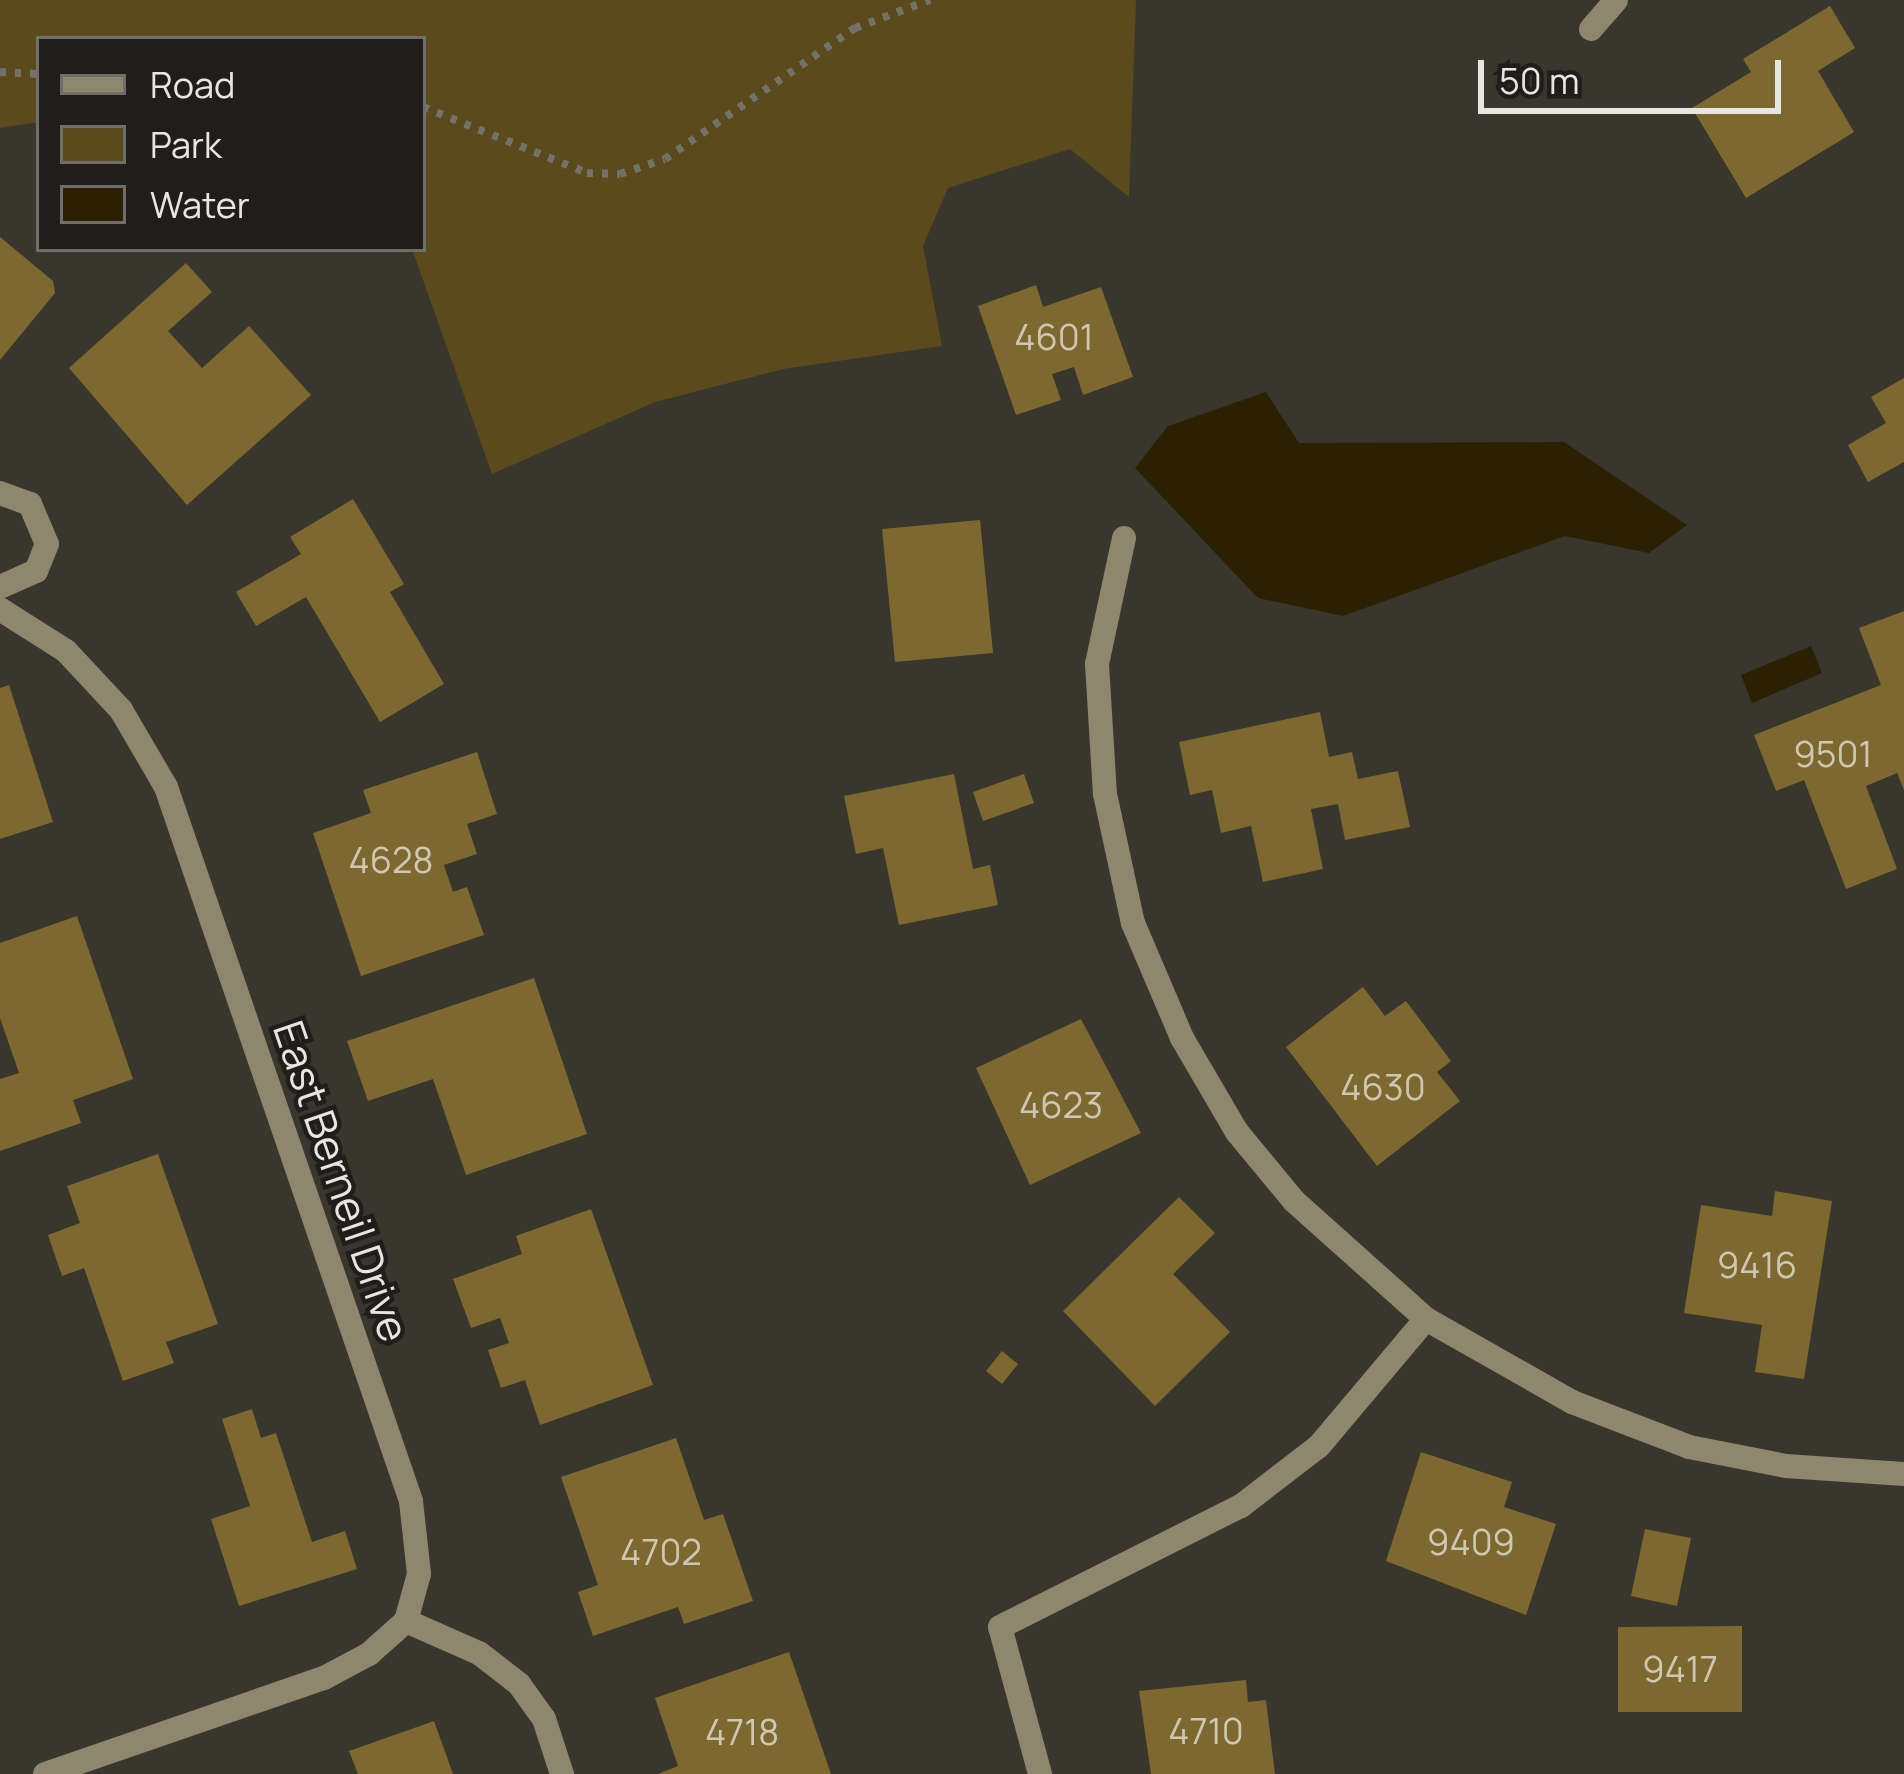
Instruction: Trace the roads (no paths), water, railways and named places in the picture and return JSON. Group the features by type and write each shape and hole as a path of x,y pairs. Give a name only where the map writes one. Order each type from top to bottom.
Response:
{"street":[{"path":"1591,29 1616,0"},
{"path":"0,493 29,504 47,544 36,571 0,587"},
{"path":"1124,538 1097,664 1106,794 1133,923 1182,1038 1237,1132 1294,1201 1426,1319 1572,1402 1689,1447 1786,1466 1904,1474"},
{"name":"East Berneil Drive","path":"0,609 66,651 121,710 166,787 411,1502 418,1574 406,1621"},
{"path":"1040,1774 1000,1628 1241,1506 1319,1446 1426,1319"},
{"path":"45,1774 324,1678 369,1654 406,1621 478,1653 519,1684 544,1719 562,1774"}],"water":[{"path":"1266,392 1299,443 1564,442 1687,525 1649,553 1565,536 1343,616 1258,598 1135,468 1168,426"},
{"path":"1811,646 1822,673 1752,703 1741,675"}]}
